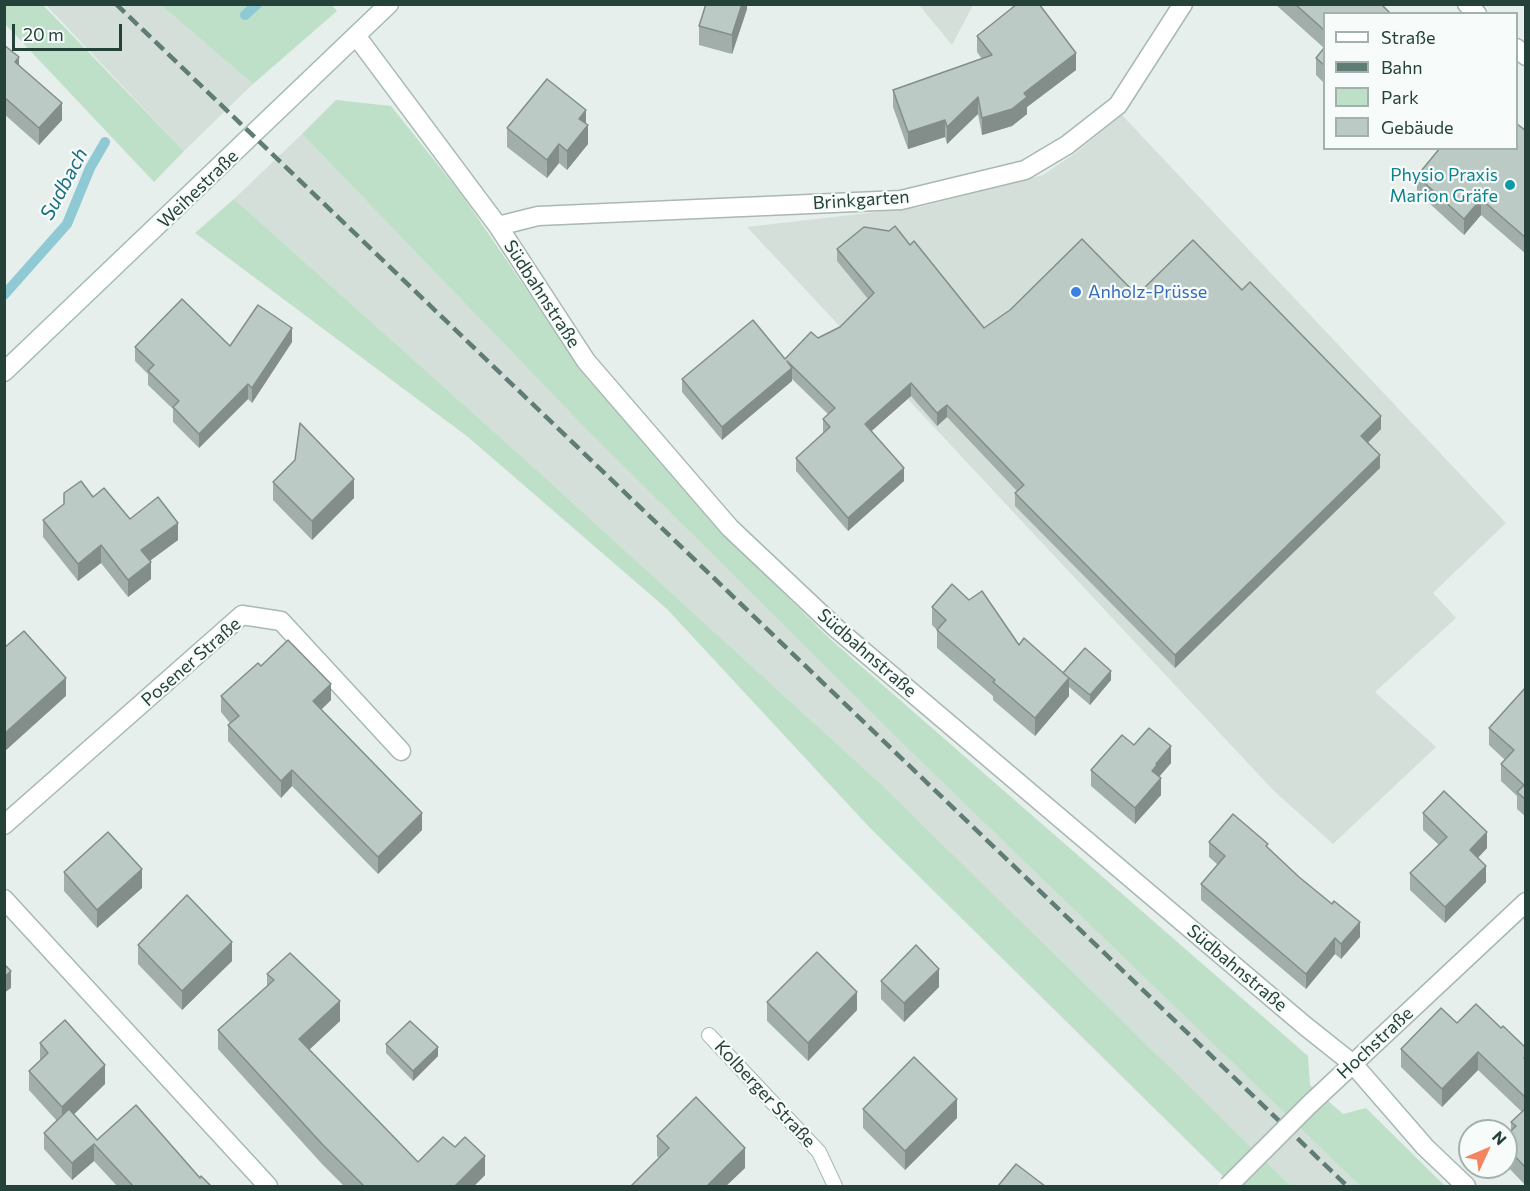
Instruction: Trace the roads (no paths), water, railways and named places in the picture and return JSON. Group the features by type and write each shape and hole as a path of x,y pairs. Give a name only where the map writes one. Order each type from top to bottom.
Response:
{"street":[{"name":"Weihestraße","path":"4,372 389,4"},
{"name":"Brinkgarten","path":"498,226 538,216 901,200 1025,170 1067,145 1118,105 1183,4"},
{"name":"Südbahnstraße","path":"357,37 498,226 586,361 730,528 837,629 1353,1064 1425,1147 1466,1186"},
{"name":"Posener Straße","path":"4,825 242,615 280,621 401,751"},
{"path":"4,899 268,1186"},
{"name":"Hochstraße","path":"1228,1186 1310,1104 1526,902"}],"lane":[{"name":"Kolberger Straße","path":"709,1035 819,1152 835,1186"}],"waterway":[{"name":"Sudbach","path":"245,15 257,4"},
{"name":"Sudbach","path":"4,295 67,224 90,168 105,142"}],"railway":[{"path":"116,4 1347,1186"}],"place":[{"name":"Physio Praxis Marion Gräfe","path":"1510,185"},
{"name":"Anholz-Prüsse","path":"1076,292"}]}
